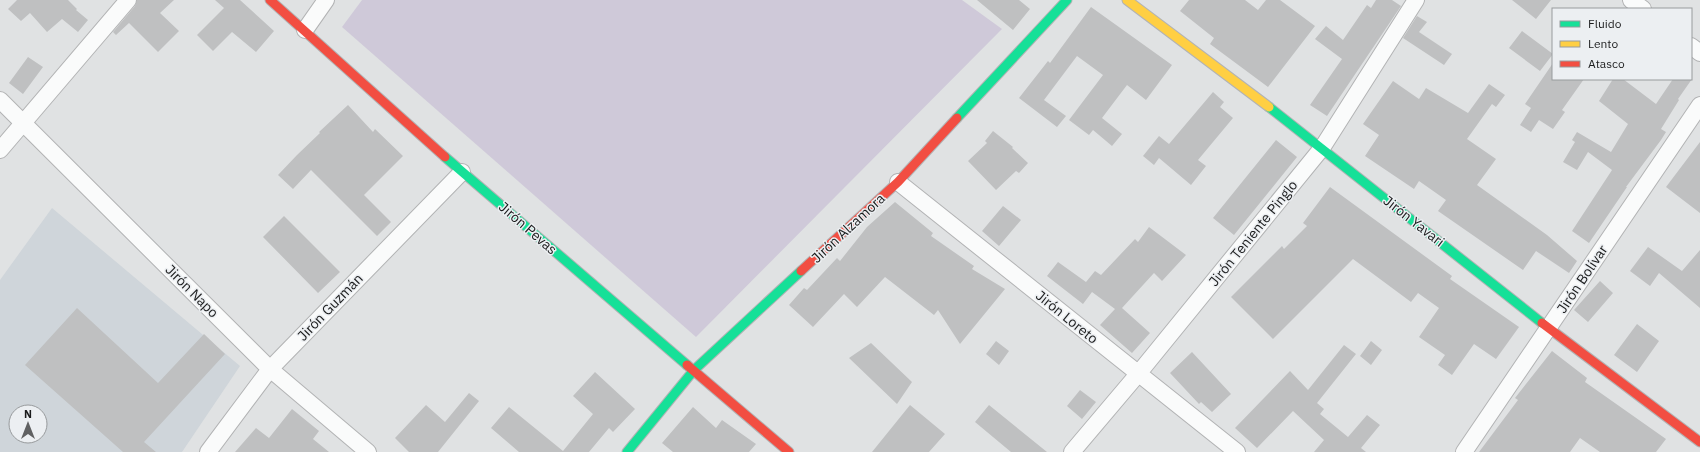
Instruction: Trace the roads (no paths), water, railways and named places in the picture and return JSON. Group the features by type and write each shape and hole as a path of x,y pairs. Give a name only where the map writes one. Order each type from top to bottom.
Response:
{"street":[{"path":"0,150 128,0"},
{"name":"Jirón Pevas","path":"270,0 462,172 789,452"},
{"path":"305,30 326,0"},
{"name":"Jirón Alzamora","path":"627,452 694,370 898,182 1067,0"},
{"name":"Jirón Yavari","path":"1127,0 1322,148 1549,328 1700,442"},
{"name":"Jirón Teniente Pinglo","path":"1072,452 1138,374 1322,148 1416,0"},
{"path":"1631,0 1642,8"},
{"path":"1692,47 1700,53"},
{"name":"Jirón Napo","path":"0,100 270,369 368,452"},
{"name":"Jirón Bolívar","path":"1464,452 1700,105"},
{"name":"Jirón Guzmán","path":"208,452 270,369 462,172"},
{"name":"Jirón Loreto","path":"898,182 1237,452"}]}
